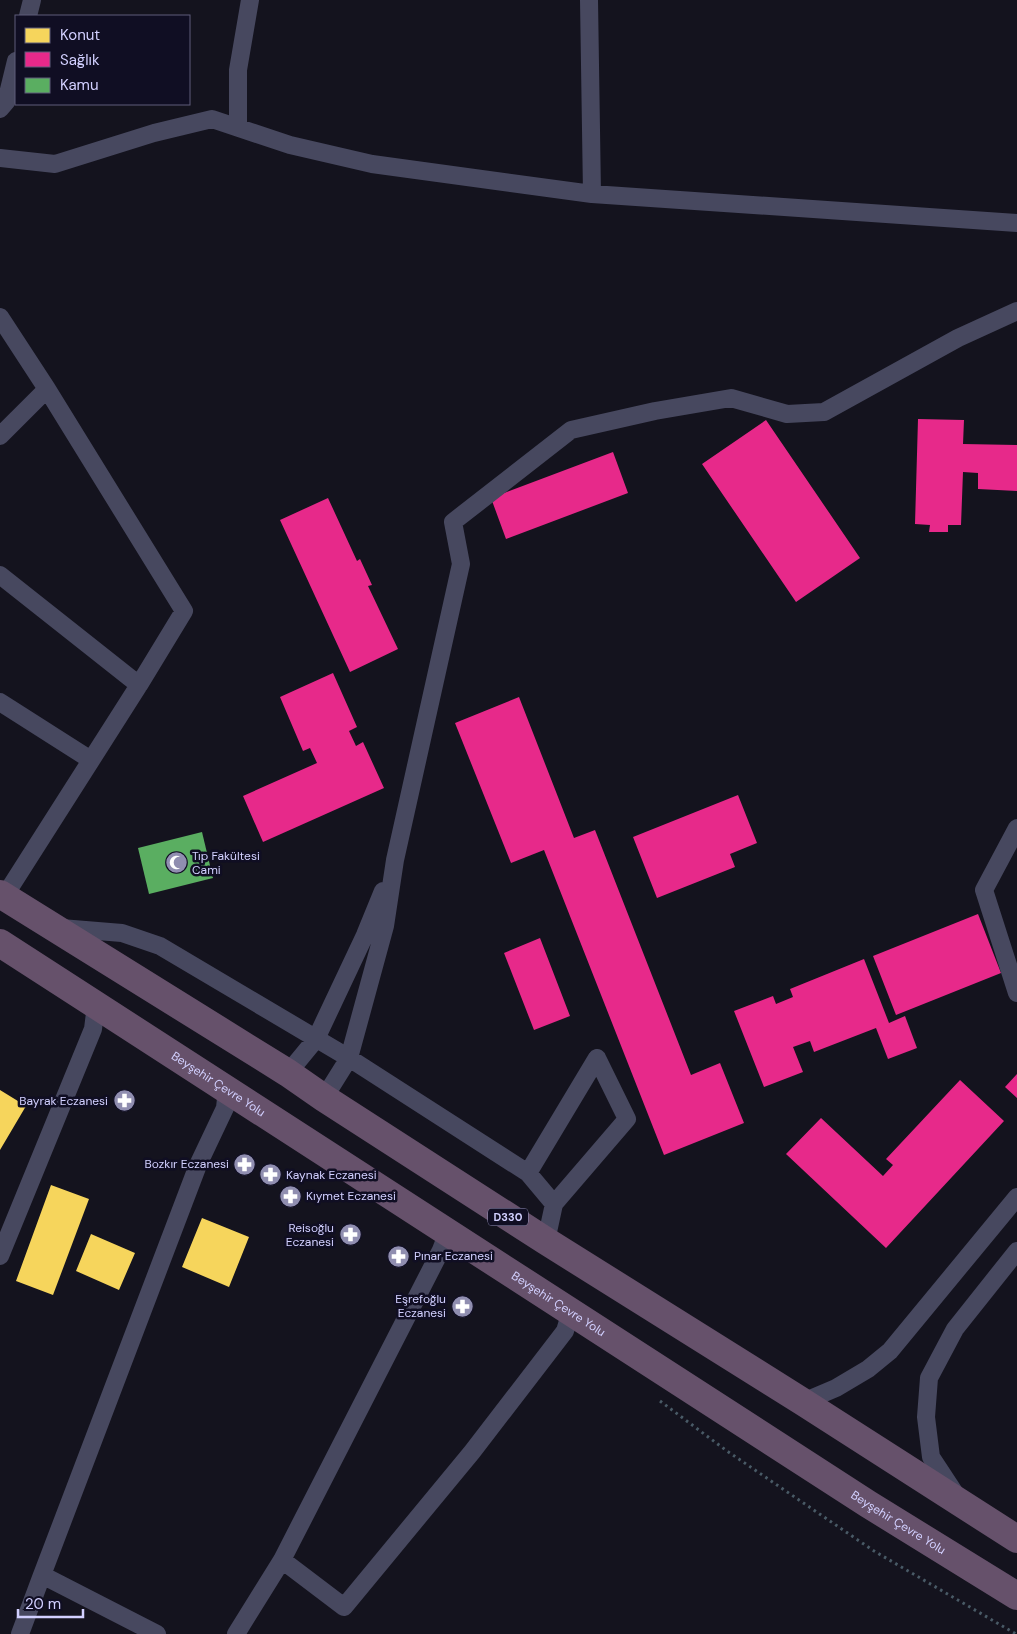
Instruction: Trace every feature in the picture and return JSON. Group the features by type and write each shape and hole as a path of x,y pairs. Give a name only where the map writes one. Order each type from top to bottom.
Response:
{"highway":[{"name":"D330","path":"2,896 288,1073 546,1242 803,1402 1017,1539"},
{"name":"Beyşehir Çevre Yolu","path":"0,943 860,1499 1017,1596"}],"street":[{"path":"28,15 32,0"},
{"path":"238,128 238,70 250,0"},
{"path":"589,0 592,194"},
{"path":"0,109 6,102 15,65"},
{"path":"0,158 55,164 154,134 212,119 290,145 372,164 592,194 1017,223"},
{"path":"324,1098 348,1058 385,926 395,860 461,564 453,522 571,430 655,411 731,398 787,414 824,412 958,338 1017,311"},
{"path":"0,318 47,389 184,611 139,685 2,896"},
{"path":"0,436 47,389"},
{"path":"0,575 139,685"},
{"path":"0,702 90,760"},
{"path":"1017,828 984,890 1017,993"},
{"path":"288,1073 316,1039 366,935 395,860"},
{"path":"55,928 122,933 160,946 348,1058 528,1173 554,1204"},
{"path":"0,1256 93,1029 96,1006"},
{"path":"528,1173 597,1058 626,1120 554,1204 546,1242"},
{"path":"20,1634 198,1165 225,1108 227,1089"},
{"path":"803,1402 836,1388 890,1352 1017,1198"},
{"path":"236,1634 282,1560 441,1250 448,1232"},
{"path":"961,1504 931,1457 926,1417 929,1378 955,1329 1017,1252"},
{"path":"282,1560 344,1607 472,1452 565,1331 571,1311"},
{"path":"42,1575 157,1634"}],"building: Konut":[{"path":"0,1090 26,1106 0,1150"},
{"path":"51,1185 89,1199 53,1295 16,1281"},
{"path":"202,1218 249,1237 229,1287 182,1267"},
{"path":"91,1234 135,1253 119,1290 76,1271"}],"building: Sağlık":[{"path":"918,419 964,420 963,444 1017,445 1017,491 978,489 978,473 963,472 961,525 948,525 948,532 929,532 930,525 915,524"},
{"path":"766,420 860,558 796,602 702,464"},
{"path":"613,452 628,493 506,539 491,498"},
{"path":"328,498 357,561 360,559 372,585 368,586 398,649 350,672 280,520"},
{"path":"333,673 357,727 349,731 356,746 363,742 384,788 263,842 243,796 317,763 310,748 303,751 280,697"},
{"path":"519,697 574,838 595,830 691,1075 720,1063 744,1123 664,1155 544,850 511,863 455,723"},
{"path":"738,795 757,843 730,854 735,867 657,898 633,837"},
{"path":"978,914 1001,973 896,1015 873,956"},
{"path":"540,938 570,1016 534,1030 504,953"},
{"path":"864,959 889,1023 905,1016 917,1048 888,1059 876,1028 814,1052 810,1041 793,1047 803,1072 764,1087 734,1011 773,996 776,1004 793,997 790,989"},
{"path":"1017,1074 1017,1098 1005,1087"},
{"path":"960,1080 1004,1121 886,1248 786,1154 821,1118 883,1176 893,1165 886,1159"}],"building: Kamu":[{"name":"Tıp Fakültesi Cami","path":"202,832 213,878 149,894 138,848"}],"place":[{"name":"Tıp Fakültesi Cami","path":"176,863"},
{"name":"Bayrak Eczanesi","path":"124,1101"},
{"name":"Bozkır Eczanesi","path":"245,1164"},
{"name":"Kaynak Eczanesi","path":"270,1175"},
{"name":"Kıymet Eczanesi","path":"290,1196"},
{"name":"Reisoğlu Eczanesi","path":"350,1235"},
{"name":"Pınar Eczanesi","path":"398,1256"},
{"name":"Eşrefoğlu Eczanesi","path":"462,1306"}]}
